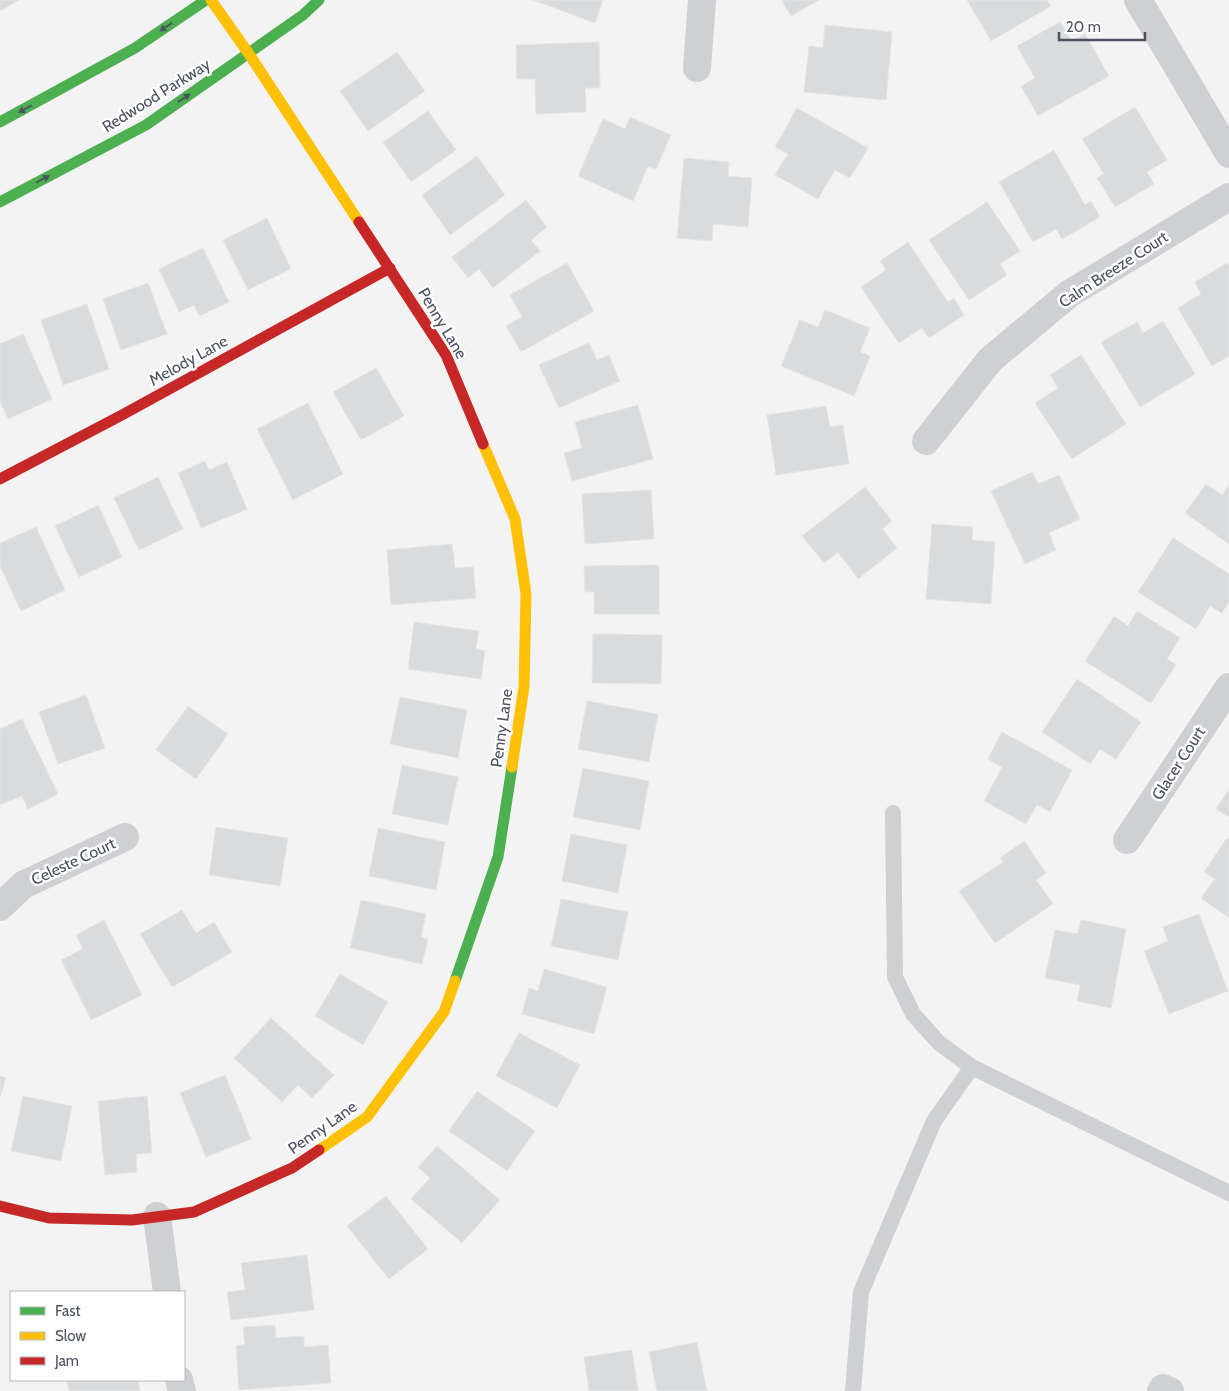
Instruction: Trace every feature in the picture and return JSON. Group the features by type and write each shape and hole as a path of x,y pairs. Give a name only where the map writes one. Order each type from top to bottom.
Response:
{"street":[{"path":"0,122 135,48 206,0"},
{"name":"Penny Lane","path":"0,1206 49,1218 132,1220 194,1212 292,1168 367,1116 444,1012 498,857 524,687 526,594 515,519 446,355 212,0"},
{"name":"Redwood Parkway","path":"0,202 146,125 303,15 319,0"},
{"path":"697,68 702,0"},
{"path":"1138,0 1229,154"},
{"name":"Calm Breeze Court","path":"926,441 990,360 1069,294 1229,197"},
{"name":"Melody Lane","path":"0,479 122,415 390,268"},
{"name":"Glacer Court","path":"1127,840 1229,686"},
{"name":"Celeste Court","path":"0,907 23,885 125,837"},
{"path":"157,1216 167,1291"}],"lane":[{"path":"893,813 895,977 913,1014 939,1043 972,1067 1229,1193"},
{"path":"853,1391 861,1292 934,1121 972,1067"}],"building":[{"path":"0,0 19,0 0,11"},
{"path":"533,0 603,0 595,23"},
{"path":"781,0 819,0 791,16"},
{"path":"967,0 1047,0 1051,6 991,41"},
{"path":"1060,22 1072,42 1085,34 1109,76 1038,116 1021,86 1035,78 1017,46"},
{"path":"825,25 892,32 886,100 804,92 809,46 823,48"},
{"path":"599,42 600,88 585,88 586,112 536,114 535,79 517,79 516,45"},
{"path":"397,52 425,91 368,131 340,91"},
{"path":"1135,107 1167,160 1147,172 1154,184 1115,207 1097,178 1104,174 1082,139"},
{"path":"797,108 868,148 850,178 835,170 818,199 775,175 788,154 775,147"},
{"path":"428,111 456,150 411,182 383,142"},
{"path":"630,117 671,135 656,169 648,166 633,201 578,176 603,119 625,129"},
{"path":"1054,150 1085,205 1091,201 1100,217 1062,239 1056,229 1033,242 999,182"},
{"path":"477,156 505,195 450,235 422,195"},
{"path":"684,158 729,162 728,176 752,178 748,227 713,224 712,241 677,238"},
{"path":"526,200 547,227 531,240 540,251 493,288 479,269 468,278 452,257"},
{"path":"987,202 1020,251 1000,264 1007,275 969,300 929,240"},
{"path":"267,218 291,269 248,290 223,240"},
{"path":"908,242 948,302 954,298 964,315 929,338 922,328 899,343 861,287 886,270 880,261"},
{"path":"203,248 229,302 199,316 194,305 179,312 159,269"},
{"path":"567,263 594,311 521,352 506,326 522,317 510,295"},
{"path":"1227,263 1229,266 1229,356 1212,366 1178,308 1201,294 1195,282"},
{"path":"148,283 167,334 121,350 103,299"},
{"path":"87,304 109,369 63,385 41,320"},
{"path":"825,310 870,328 860,352 870,356 854,396 781,366 800,320 818,327"},
{"path":"1163,321 1195,374 1140,407 1101,342 1137,322 1143,333"},
{"path":"23,334 52,399 8,419 0,401 0,344"},
{"path":"589,343 597,360 609,355 620,381 559,408 539,365"},
{"path":"1081,355 1126,424 1072,459 1035,403 1058,388 1050,375"},
{"path":"376,368 404,416 361,440 333,392"},
{"path":"308,403 343,474 293,500 257,429"},
{"path":"638,405 653,459 572,481 564,453 582,448 575,422"},
{"path":"826,406 830,427 843,425 849,464 776,475 767,415"},
{"path":"205,461 209,470 227,462 247,509 201,528 178,473"},
{"path":"1032,472 1038,484 1059,475 1080,519 1049,533 1056,550 1025,564 991,491"},
{"path":"158,477 183,529 139,550 114,498"},
{"path":"1206,484 1222,495 1229,485 1229,544 1185,513"},
{"path":"865,487 892,521 882,529 897,548 858,579 838,552 824,563 802,536"},
{"path":"651,490 654,539 585,544 582,494"},
{"path":"98,505 122,557 79,577 55,526"},
{"path":"932,524 973,527 972,540 995,542 991,604 926,599"},
{"path":"36,527 65,590 21,611 0,566 0,543"},
{"path":"1173,538 1229,574 1229,602 1222,613 1210,606 1196,629 1138,592"},
{"path":"452,544 455,568 473,567 476,598 391,605 387,550"},
{"path":"659,565 659,614 594,614 594,592 585,592 584,566"},
{"path":"1137,611 1180,638 1167,659 1176,665 1151,703 1085,661 1114,616 1128,626"},
{"path":"414,622 479,631 476,649 485,651 481,679 408,669"},
{"path":"593,634 662,635 661,684 592,683"},
{"path":"1077,679 1141,722 1116,759 1100,749 1090,764 1042,732"},
{"path":"86,695 105,748 58,764 39,712"},
{"path":"400,697 467,710 458,758 390,744"},
{"path":"587,701 658,714 649,762 578,749"},
{"path":"188,706 228,734 196,779 156,750"},
{"path":"22,719 58,794 28,809 22,796 0,805 0,729"},
{"path":"1002,732 1072,770 1050,812 1037,805 1026,824 984,801 1002,767 988,759"},
{"path":"402,765 458,777 448,825 392,814"},
{"path":"583,768 649,781 640,830 573,817"},
{"path":"1229,789 1229,817 1216,809"},
{"path":"216,827 288,838 280,886 209,875"},
{"path":"378,828 445,842 436,890 369,876"},
{"path":"571,834 627,845 618,893 562,881"},
{"path":"1227,838 1229,840 1229,918 1201,898 1215,879 1204,872"},
{"path":"1024,841 1046,873 1036,880 1053,904 995,943 959,891 1003,862 1000,858"},
{"path":"561,899 628,912 618,960 551,946"},
{"path":"361,900 426,914 421,937 428,939 422,964 350,948"},
{"path":"182,910 196,933 214,922 232,952 172,987 140,934"},
{"path":"1199,914 1228,991 1169,1014 1144,951 1168,941 1163,927"},
{"path":"104,920 142,995 91,1020 61,960 83,949 76,935"},
{"path":"1081,920 1126,929 1111,1008 1077,1001 1080,985 1045,978 1055,930 1078,934"},
{"path":"544,969 607,987 594,1034 522,1014 529,988 538,991"},
{"path":"340,974 388,1002 363,1045 315,1016"},
{"path":"271,1018 334,1075 312,1098 298,1085 282,1102 234,1058"},
{"path":"519,1033 580,1065 557,1108 496,1076"},
{"path":"225,1075 251,1139 206,1157 180,1093"},
{"path":"0,1076 6,1078 0,1097"},
{"path":"477,1091 535,1131 507,1171 449,1131"},
{"path":"23,1096 72,1106 61,1161 11,1151"},
{"path":"147,1096 152,1153 136,1154 137,1172 105,1175 98,1101"},
{"path":"437,1146 500,1200 462,1243 411,1199 430,1178 418,1167"},
{"path":"386,1196 428,1249 389,1279 347,1226"},
{"path":"307,1255 314,1310 231,1320 227,1292 245,1290 241,1263"},
{"path":"275,1325 276,1338 304,1336 304,1347 328,1345 331,1383 239,1390 236,1346 245,1345 243,1327"},
{"path":"697,1342 707,1391 657,1391 649,1352"},
{"path":"632,1350 638,1391 589,1391 584,1357"},
{"path":"67,1381 138,1381 140,1391 69,1391"}],"traffic: fast":[{"path":"0,122 135,48 206,0"},
{"path":"0,202 146,125 303,15 319,0"},
{"path":"455,981 498,857 512,767"}],"traffic: slow":[{"path":"211,0 249,54 359,222"},
{"path":"483,444 515,519 526,594 524,687 512,767"},
{"path":"319,1150 367,1117 444,1012 455,981"}],"traffic: jam":[{"path":"359,222 446,355 483,444"},
{"path":"0,479 122,415 390,268"},
{"path":"0,1206 49,1218 132,1220 194,1212 292,1168 319,1150"}]}
